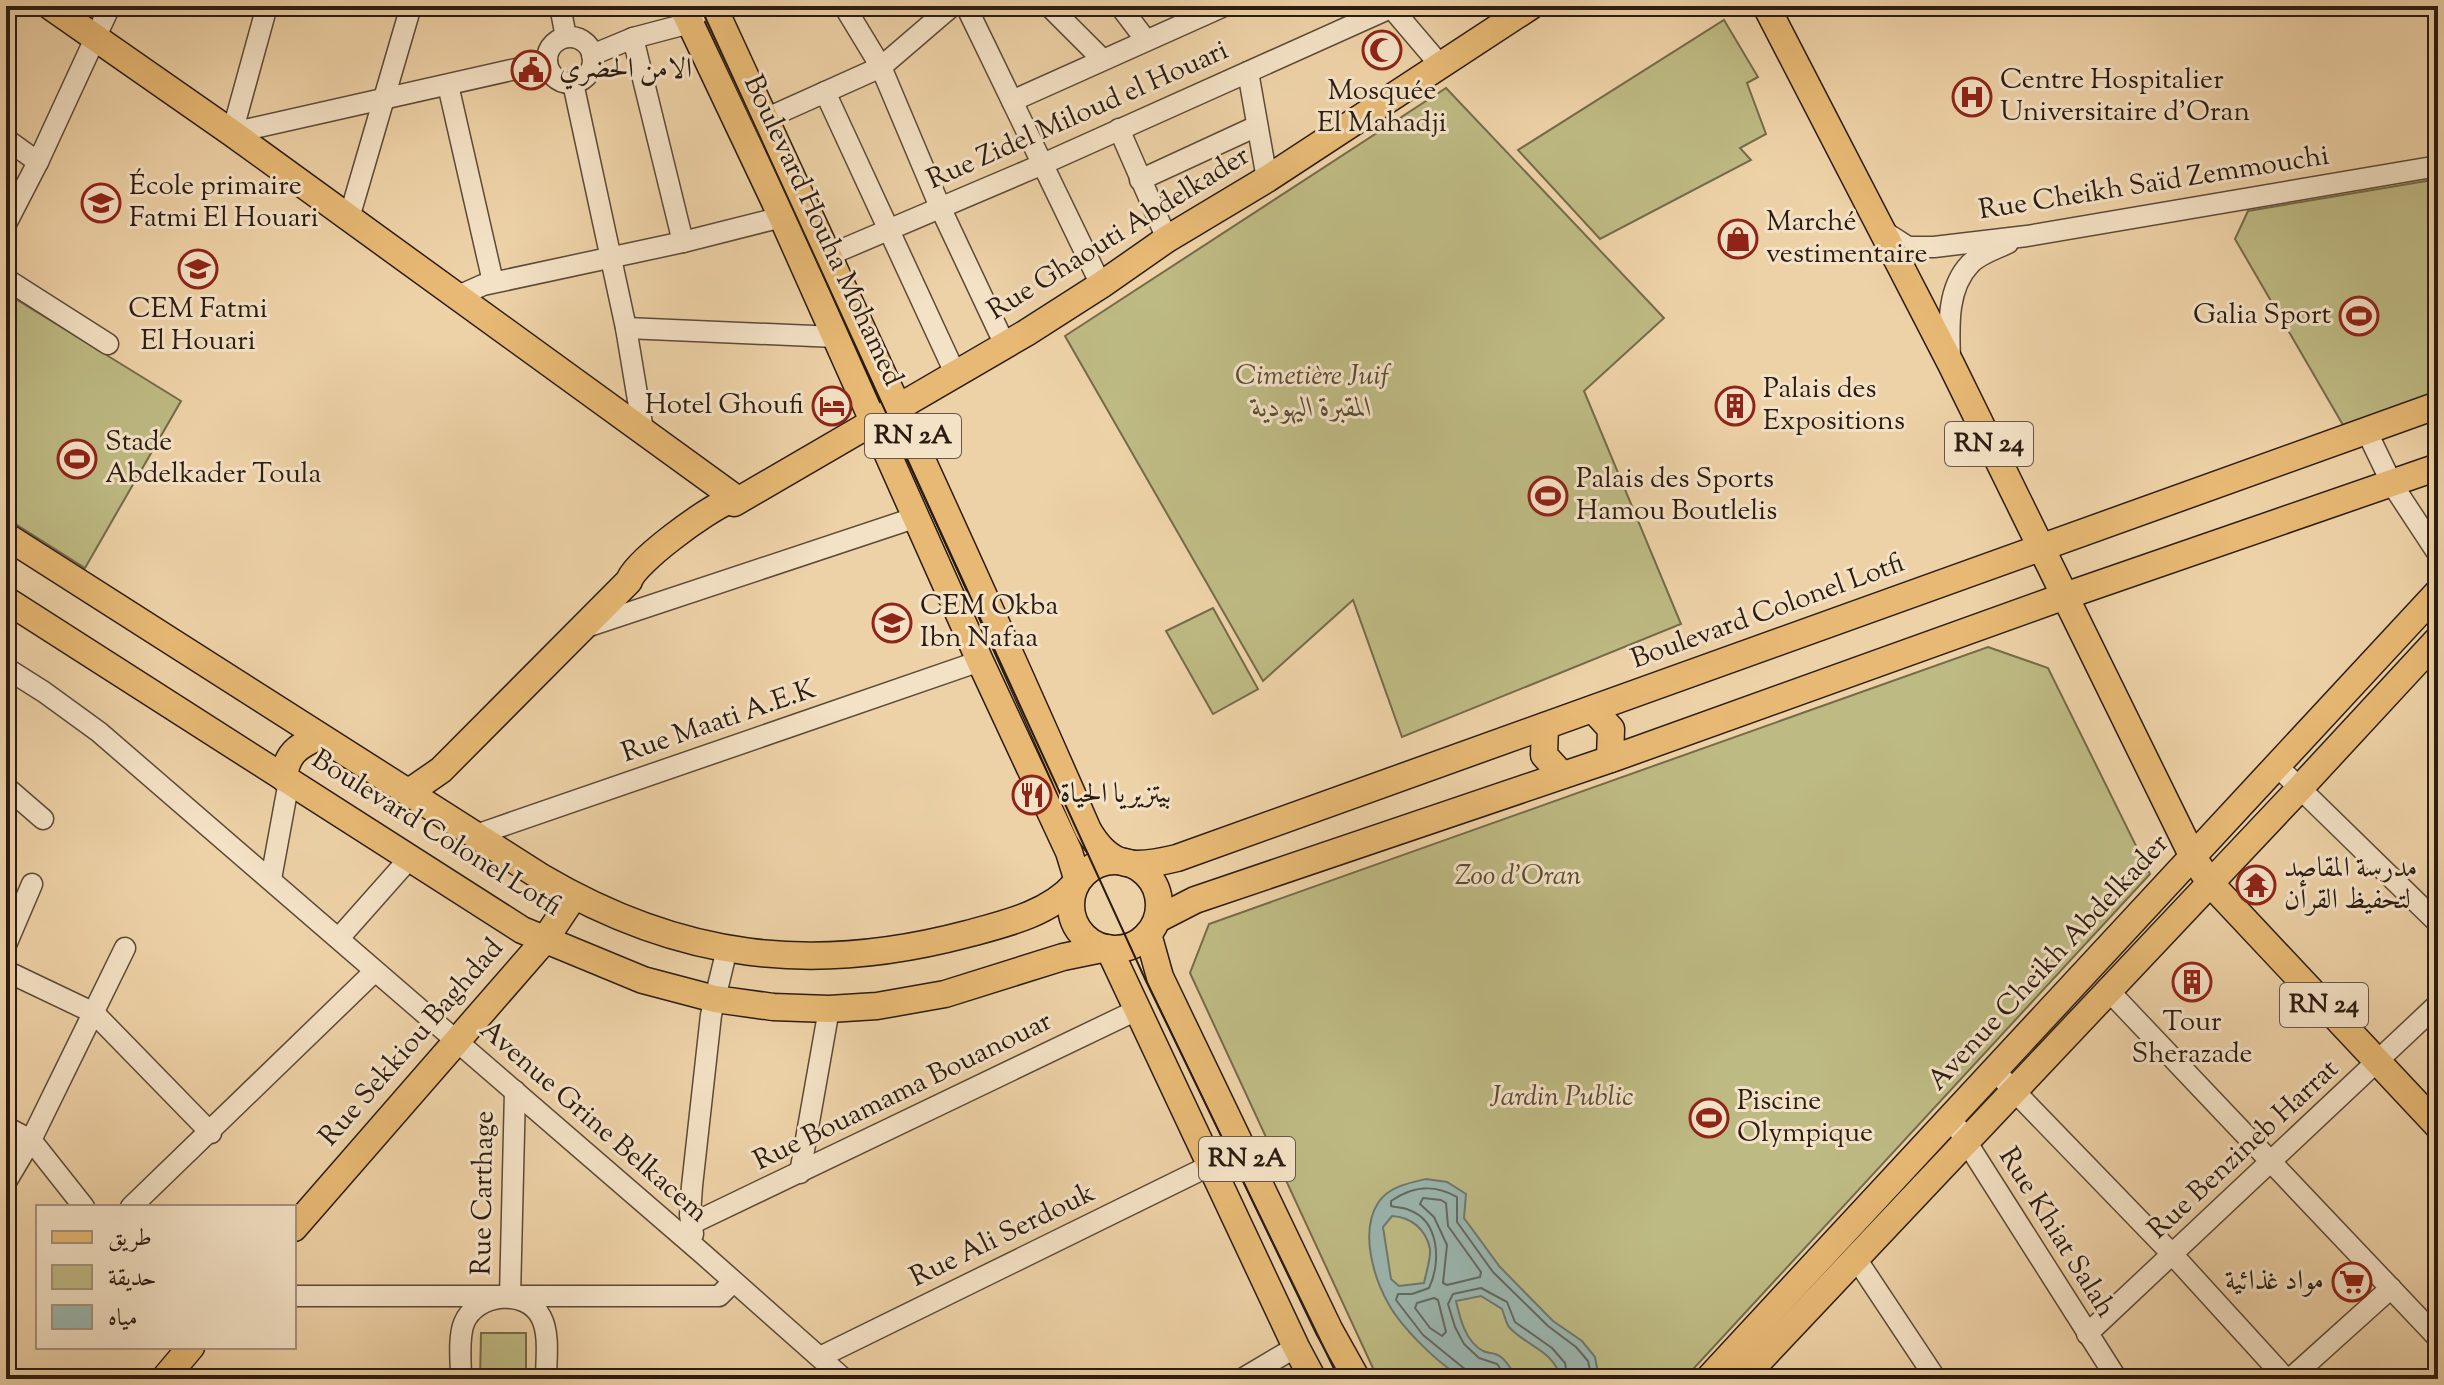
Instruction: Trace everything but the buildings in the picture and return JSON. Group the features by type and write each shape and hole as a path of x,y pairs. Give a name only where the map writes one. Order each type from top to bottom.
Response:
{"main road":[{"path":"50,6 232,133 643,430 736,502"},
{"name":"Boulevard Houha Mohamed","path":"713,6 899,405 1088,830 1100,849 1111,860 1117,861"},
{"name":"Rue Ghaouti Abdelkader","path":"416,798 428,791 441,770 629,581 638,565 709,510 728,501 736,502 1005,345 1167,239 1267,179 1531,6"},
{"name":"RN 24","path":"1766,6 1951,364 2193,857 2210,883 2438,1126"},
{"name":"Boulevard Houha Mohamed","path":"692,12 980,661 1076,866 1076,881"},
{"name":"Boulevard Colonel Lotfi","path":"1117,861 1143,864 1177,858 2438,405"},
{"path":"1153,926 1157,891 1148,876 1134,865 1117,861 1094,865 1076,881 1070,907 1077,929 1096,945 1108,949 1130,946 1153,926 1195,900 1610,759 2438,467"},
{"name":"Boulevard Colonel Lotfi","path":"6,536 416,798 574,896 626,921 727,949 822,957 872,954 972,933 1026,916 1059,899 1076,881"},
{"name":"Avenue Cheikh Abdelkader","path":"1740,1372 1950,1116 2438,592"},
{"name":"Boulevard Colonel Lotfi","path":"6,600 533,936 643,980 715,999 773,1007 829,1009 877,1006 945,994 1063,957 1108,949"},
{"name":"Avenue Cheikh Abdelkader","path":"1708,1379 1740,1372 1857,1260 1965,1141 2438,639"},
{"path":"1593,709 1611,729 1610,759"},
{"path":"259,762 280,749 289,718"},
{"path":"1545,726 1544,755 1562,775"},
{"path":"287,779 288,759 293,751 318,737"},
{"name":"Rue Sekkiou Baghdad","path":"296,1226 523,963 525,943 574,896"},
{"name":"RN 2A","path":"1153,926 1160,977 1329,1329 1357,1379"},
{"name":"RN 2A","path":"1108,949 1313,1379"},
{"path":"164,1379 189,1349"}],"street":[{"path":"6,224 110,6"},
{"path":"267,6 232,133 547,62"},
{"path":"349,218 411,6"},
{"path":"560,6 566,37"},
{"path":"844,6 881,67 940,207 1005,345"},
{"path":"765,119 881,67 952,6"},
{"path":"966,6 1101,285"},
{"path":"1049,6 1102,59"},
{"path":"1120,6 1145,39"},
{"path":"1012,101 1218,7"},
{"path":"1392,7 1441,66"},
{"name":"Rue Zidel Miloud el Houari","path":"827,256 1043,164 1392,7"},
{"path":"592,55 692,12"},
{"path":"566,37 587,44 592,55 591,69 587,75 573,83 558,79 549,70 547,62 549,49 566,37"},
{"path":"633,38 683,242"},
{"path":"1248,72 1267,179"},
{"path":"573,83 626,328 643,430"},
{"path":"448,85 493,282"},
{"path":"825,92 955,373"},
{"path":"1140,180 1257,126"},
{"path":"1119,129 1167,239"},
{"path":"6,139 38,162"},
{"name":"Rue Cheikh Saïd Zemmouchi","path":"1883,231 1897,242 1921,249 2027,236 2438,166"},
{"path":"456,297 493,282 683,242 782,217"},
{"path":"1951,364 1950,315 1958,283 1970,264 1990,251 2027,236"},
{"path":"6,279 108,344"},
{"path":"626,328 836,337"},
{"path":"2366,430 2392,484 2438,554"},
{"path":"582,628 917,517"},
{"name":"Rue Maati A.E.K","path":"476,835 980,661"},
{"name":"Avenue Grine Belkacem","path":"6,668 99,732 844,1379"},
{"path":"2277,766 2438,923"},
{"path":"271,879 287,779"},
{"path":"6,787 43,819"},
{"path":"339,938 409,859"},
{"path":"6,945 32,884"},
{"path":"6,1182 31,1140 125,948"},
{"path":"703,1254 694,1238 691,1201 715,999 727,949"},
{"path":"6,971 94,1013 211,1133"},
{"path":"133,1205 374,972"},
{"path":"2108,990 2438,1337"},
{"name":"Rue Benzineb Harrat","path":"2087,1334 2438,1004"},
{"path":"800,1173 829,1009"},
{"name":"Rue Bouamama Bouanouar","path":"691,1224 1139,1009"},
{"path":"1993,1069 2288,1379 2391,1288"},
{"name":"Rue Carthage","path":"510,1296 515,1091"},
{"name":"Rue Khiat Salah","path":"1950,1116 2117,1379"},
{"path":"6,1127 31,1140 82,1205"},
{"name":"Rue Ali Serdouk","path":"820,1357 1211,1165"},
{"path":"655,1213 666,1217 678,1216 691,1201"},
{"path":"1857,1260 1936,1379"},
{"path":"296,1296 719,1296 733,1282"},
{"path":"461,1379 462,1326 467,1316 488,1301 510,1296 536,1309 546,1327 546,1379"},
{"path":"1242,1379 1296,1347"}],"green space":[{"path":"1724,20 1758,77 1747,83 1766,134 1740,148 1751,160 1600,239 1518,150"},
{"name":"Cimetière Juif المقبرة اليهودية","path":"1446,88 1664,318 1584,391 1681,624 1402,737 1353,600 1263,681 1065,336"},
{"name":"Galia Sport","path":"2438,179 2438,392 2343,425 2235,239 2248,211"},
{"name":"Stade Abdelkader Toula","path":"6,293 181,401 85,568 6,518"},
{"path":"1213,608 1258,689 1213,714 1166,631"},
{"name":"Jardin Public","path":"1988,647 2048,668 2150,874 1684,1379 1378,1379 1190,973 1209,924"},
{"path":"481,1333 526,1333 526,1379 480,1379"}],"water":[{"path":"1426,1179 1447,1182 1466,1194 1464,1218 1500,1267 1553,1321 1582,1341 1595,1357 1599,1379 1561,1379 1546,1355 1509,1327 1502,1309 1481,1296 1456,1301 1468,1335 1477,1347 1501,1357 1523,1379 1462,1377 1411,1334 1388,1303 1373,1267 1370,1227 1378,1203 1387,1193 1399,1186","holes":["1392,1216 1417,1225 1428,1242 1430,1257 1424,1283 1399,1286 1391,1279 1383,1227"]}],"tram line":[{"path":"700,6 1146,981 1339,1379"}],"place":[{"name":"Mosquée El Mahadji","path":"1382,50"},
{"name":"الامن الحضري","path":"531,70"},
{"name":"Centre Hospitalier Universitaire d'Oran","path":"1972,97"},
{"name":"École primaire Fatmi El Houari","path":"101,203"},
{"name":"Marché vestimentaire","path":"1738,239"},
{"name":"CEM Fatmi El Houari","path":"198,269"},
{"name":"Galia Sport","path":"2359,316"},
{"name":"Hotel Ghoufi","path":"832,406"},
{"name":"Palais des Expositions","path":"1735,406"},
{"name":"Stade Abdelkader Toula","path":"77,459"},
{"name":"Palais des Sports Hamou Boutlelis","path":"1548,496"},
{"name":"CEM Okba Ibn Nafaa","path":"892,623"},
{"name":"بيتزيريا الحياة","path":"1032,795"},
{"name":"مدرسة المقاصد لتحفيظ القرأن","path":"2256,885"},
{"name":"Tour Sherazade","path":"2192,982"},
{"name":"Piscine Olympique","path":"1709,1118"},
{"name":"مواد غذائية","path":"2352,1282"}],"park label":[{"name":"Zoo d'Oran","path":"1518,877"}]}
